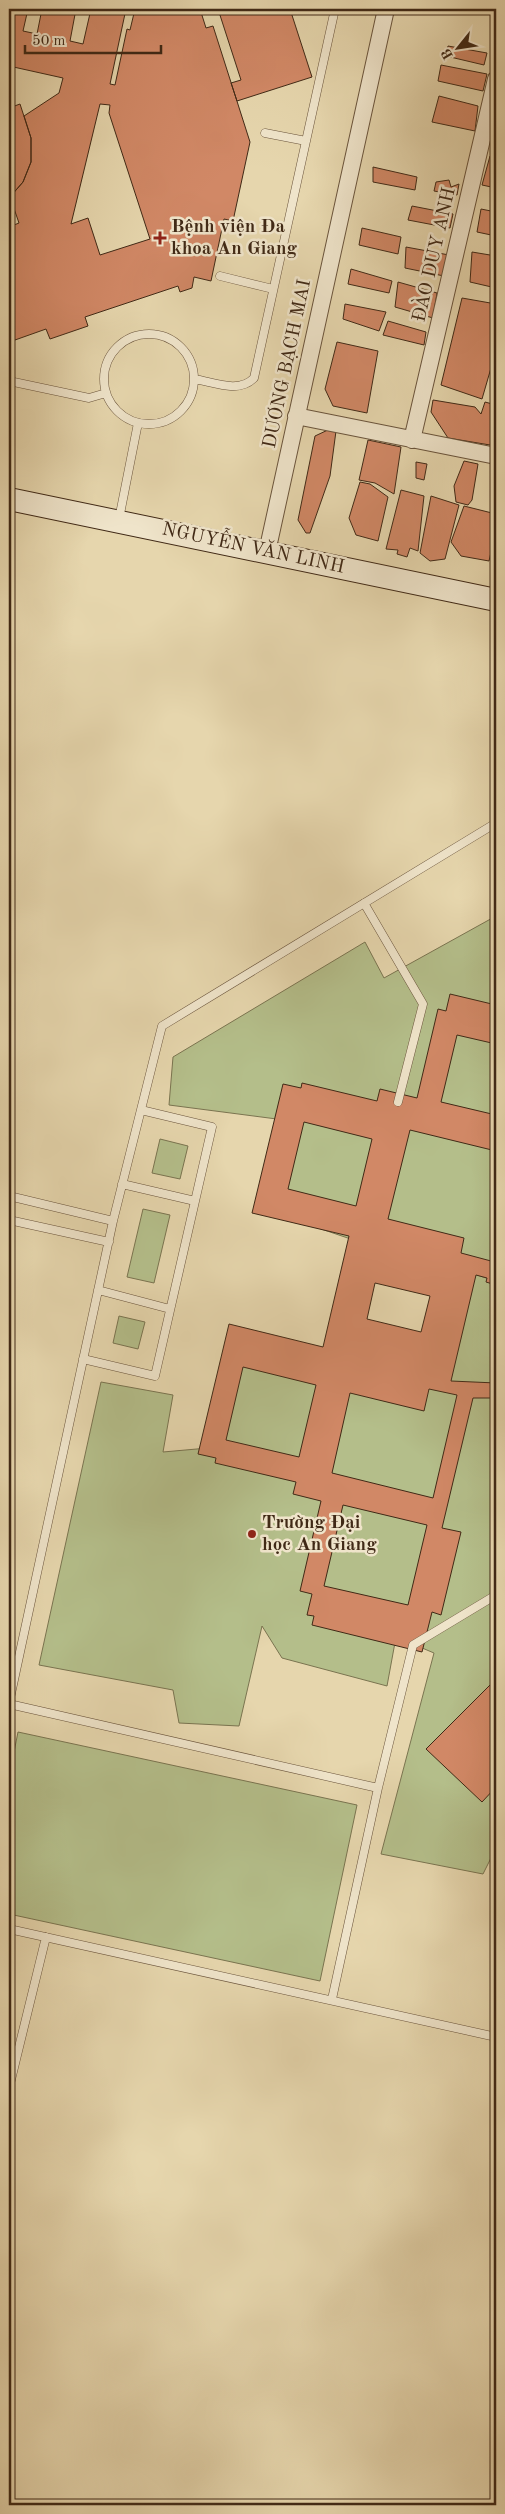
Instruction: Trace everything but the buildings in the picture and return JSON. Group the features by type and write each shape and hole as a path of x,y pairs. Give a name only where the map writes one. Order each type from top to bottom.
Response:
{"street":[{"name":"DƯƠNG BẠCH MAI","path":"267,552 386,9"},
{"name":"ĐÀO DUY ANH","path":"412,440 496,79"},
{"path":"296,416 496,456"},
{"name":"NGUYỄN VĂN LINH","path":"9,499 496,600"}],"lane":[{"path":"194,379 238,387 247,386 254,378 335,9"},
{"path":"266,133 306,141"},
{"path":"220,276 273,289"},
{"path":"141,334 157,335 171,340 183,350 191,364 194,379 192,392 186,405 177,415 165,422 152,424 138,423 124,417 113,407 106,393 103,378 111,356 126,339 141,334"},
{"path":"9,382 89,398 106,393"},
{"path":"118,521 138,423"},
{"path":"378,1788 9,1703 108,1242 162,1026 496,823"},
{"path":"364,903 423,1004 398,1102"},
{"path":"83,1359 154,1376 170,1309 212,1127 141,1110"},
{"path":"122,1184 195,1201"},
{"path":"9,1196 113,1221"},
{"path":"9,1220 108,1242"},
{"path":"98,1290 170,1309"},
{"path":"332,1999 378,1788 413,1646 496,1595"},
{"path":"9,1929 332,1999 496,2038"},
{"path":"9,2088 46,1937"}],"green space":[{"path":"496,916 496,1277 477,1275 496,1281 496,1742 485,1754 489,1782 496,1796 496,1848 483,1874 381,1854 434,1653 396,1637 387,1686 282,1658 262,1626 239,1726 179,1723 173,1690 39,1665 101,1382 173,1395 163,1452 208,1448 227,1349 426,1359 451,1273 271,1212 292,1121 169,1105 173,1057 365,942 384,978"},
{"path":"160,1139 188,1146 180,1179 152,1173"},
{"path":"143,1209 170,1215 154,1283 127,1277"},
{"path":"119,1316 145,1322 138,1349 113,1343"},
{"path":"18,1732 357,1805 320,1981 9,1914 9,1777"}],"place":[{"name":"Bệnh viện Đa khoa An Giang","path":"160,238"},
{"name":"Trường Đại học An Giang","path":"252,1534"}]}
